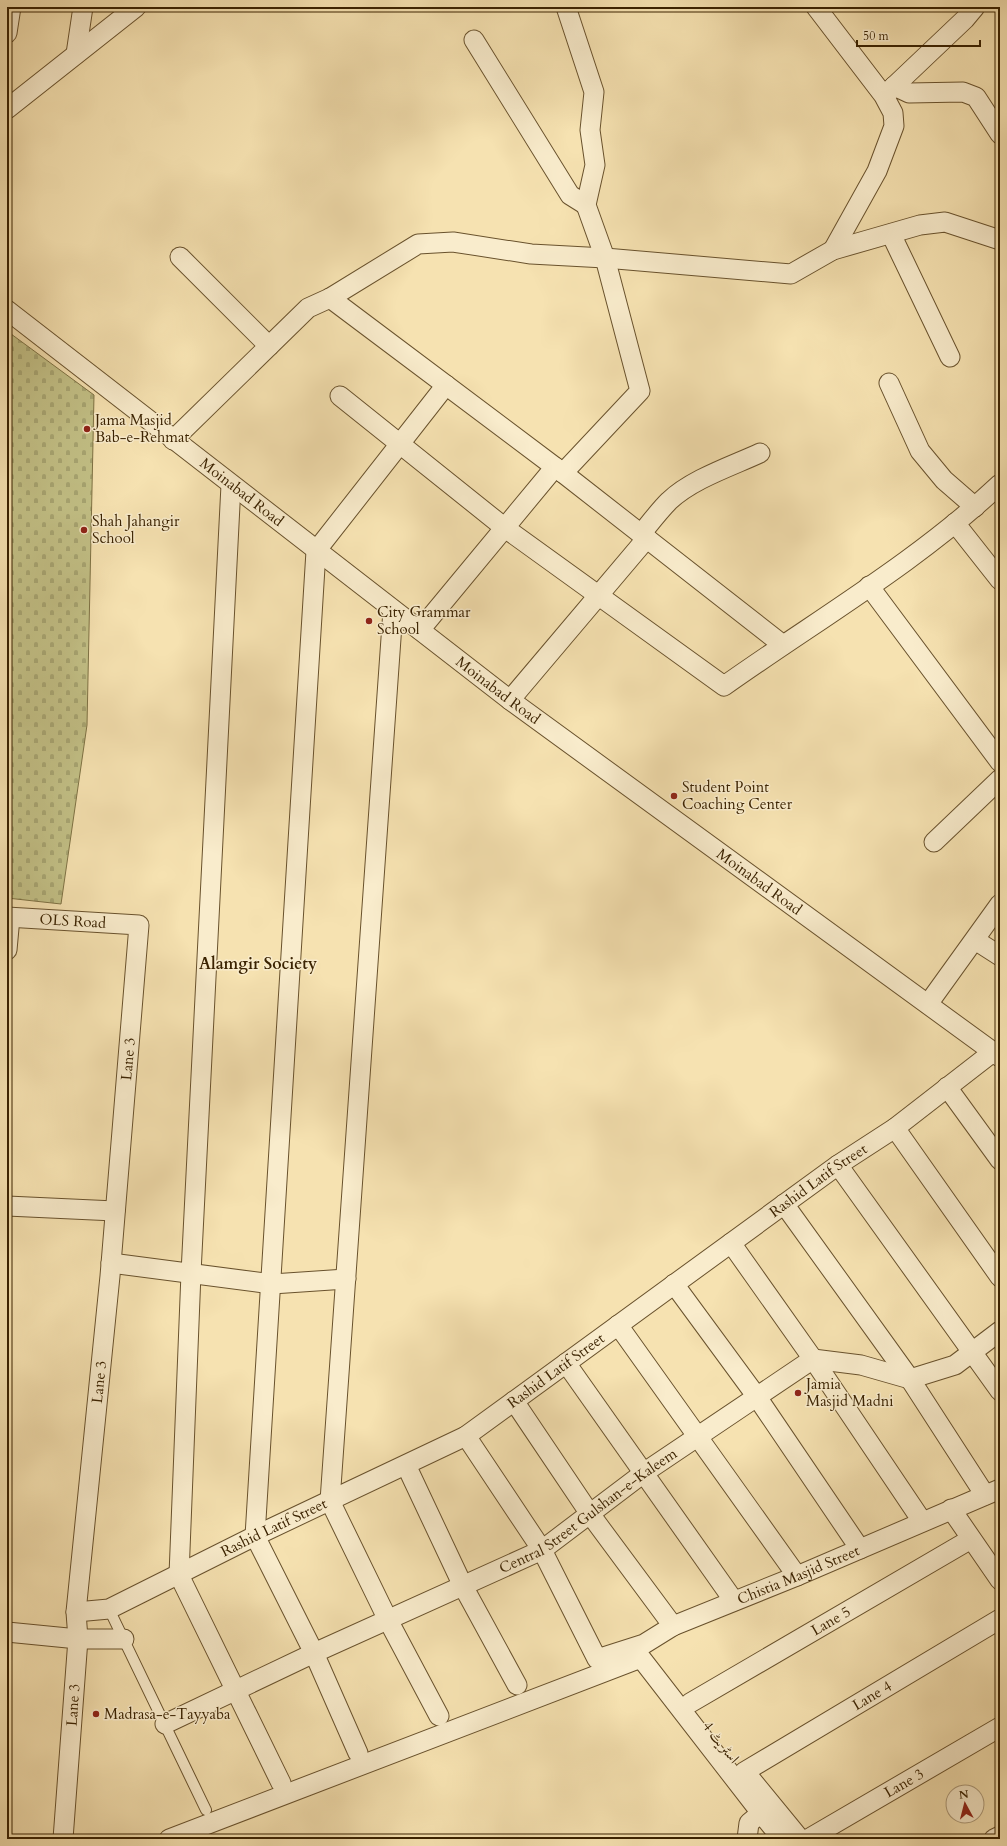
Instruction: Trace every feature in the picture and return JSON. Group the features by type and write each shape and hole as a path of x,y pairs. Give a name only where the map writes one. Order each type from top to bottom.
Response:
{"street":[{"path":"7,33 11,7"},
{"path":"76,54 84,7"},
{"path":"7,109 136,7"},
{"path":"420,630 505,528 559,470 640,391 605,258 586,205 595,165 590,130 594,92 566,7"},
{"path":"816,7 889,91 894,126 877,171 833,250"},
{"path":"889,91 976,7"},
{"path":"474,40 570,194 586,205"},
{"path":"889,91 909,93 970,93 976,97 1000,134"},
{"path":"173,440 308,308 330,298 418,244 454,242 531,254 605,258 791,274 833,250 920,225 945,222 1000,240"},
{"path":"891,234 950,357"},
{"path":"180,257 269,346"},
{"path":"330,298 559,470 782,645"},
{"name":"Moinabad Road","path":"7,310 510,700 996,1055"},
{"path":"889,383 920,451 944,480 975,507"},
{"path":"358,1753 314,1653 256,1536 316,551 446,385"},
{"path":"340,396 505,528 724,686 910,559 955,524 1000,484"},
{"path":"510,700 599,596 670,500 703,479 760,453"},
{"path":"231,485 191,1273 179,1575 281,1783"},
{"path":"955,524 1000,580"},
{"path":"869,586 1000,762"},
{"path":"393,610 330,1501 388,1620 439,1716"},
{"path":"934,842 1000,779"},
{"path":"928,1004 1000,904"},
{"path":"7,950 8,917"},
{"name":"OLS Road","path":"8,917 139,925"},
{"name":"Lane 3","path":"64,1839 78,1639 76,1612 111,1263 139,925"},
{"path":"975,940 1000,956"},
{"name":"Rashid Latif Street","path":"76,1612 109,1609 256,1536 466,1436 838,1165 895,1128 947,1087 996,1055"},
{"path":"947,1087 1000,1160"},
{"path":"895,1128 1000,1277"},
{"path":"838,1165 973,1351 1000,1391"},
{"path":"784,1204 992,1492"},
{"path":"7,1206 115,1211"},
{"path":"732,1243 813,1359 922,1521"},
{"path":"111,1263 272,1284 346,1279"},
{"path":"674,1284 757,1397 860,1549"},
{"path":"618,1325 699,1436 797,1576"},
{"path":"813,1359 861,1366 910,1379 955,1365 1000,1331"},
{"name":"Central Street Gulshan-e-Kaleem","path":"165,1724 314,1653 542,1550 645,1472 813,1359"},
{"path":"566,1363 645,1472 734,1601"},
{"path":"514,1401 590,1514 673,1626"},
{"path":"466,1436 542,1550"},
{"path":"406,1465 463,1586 517,1686"},
{"name":"Chistia Masjid Street","path":"542,1550 597,1659 644,1644 673,1626 797,1576 992,1492"},
{"path":"951,1509 1000,1580"},
{"name":"Lane 5","path":"690,1703 971,1539"},
{"name":"Lane 4","path":"744,1772 1000,1619"},
{"path":"7,1632 78,1639 124,1639"},
{"name":"اسٹریٹ 4","path":"644,1644 744,1772 800,1839"},
{"path":"170,1839 641,1658 782,1839"},
{"name":"Lane 3","path":"808,1839 1000,1727"},
{"path":"747,1839 749,1823 761,1813"},
{"path":"994,1839 1000,1836"}],"lane":[{"path":"109,1609 206,1810"}],"green space":[{"path":"7,331 94,395 87,725 61,904 7,898"}],"place":[{"name":"Jama Masjid Bab-e-Rehmat","path":"87,429"},
{"name":"Shah Jahangir School","path":"84,530"},
{"name":"City Grammar School","path":"369,621"},
{"name":"Student Point Coaching Center","path":"674,796"},
{"name":"Jamia Masjid Madni","path":"798,1393"},
{"name":"Madrasa-e-Tayyaba","path":"96,1714"}],"district":[{"name":"Alamgir Society","path":"258,963"}]}
